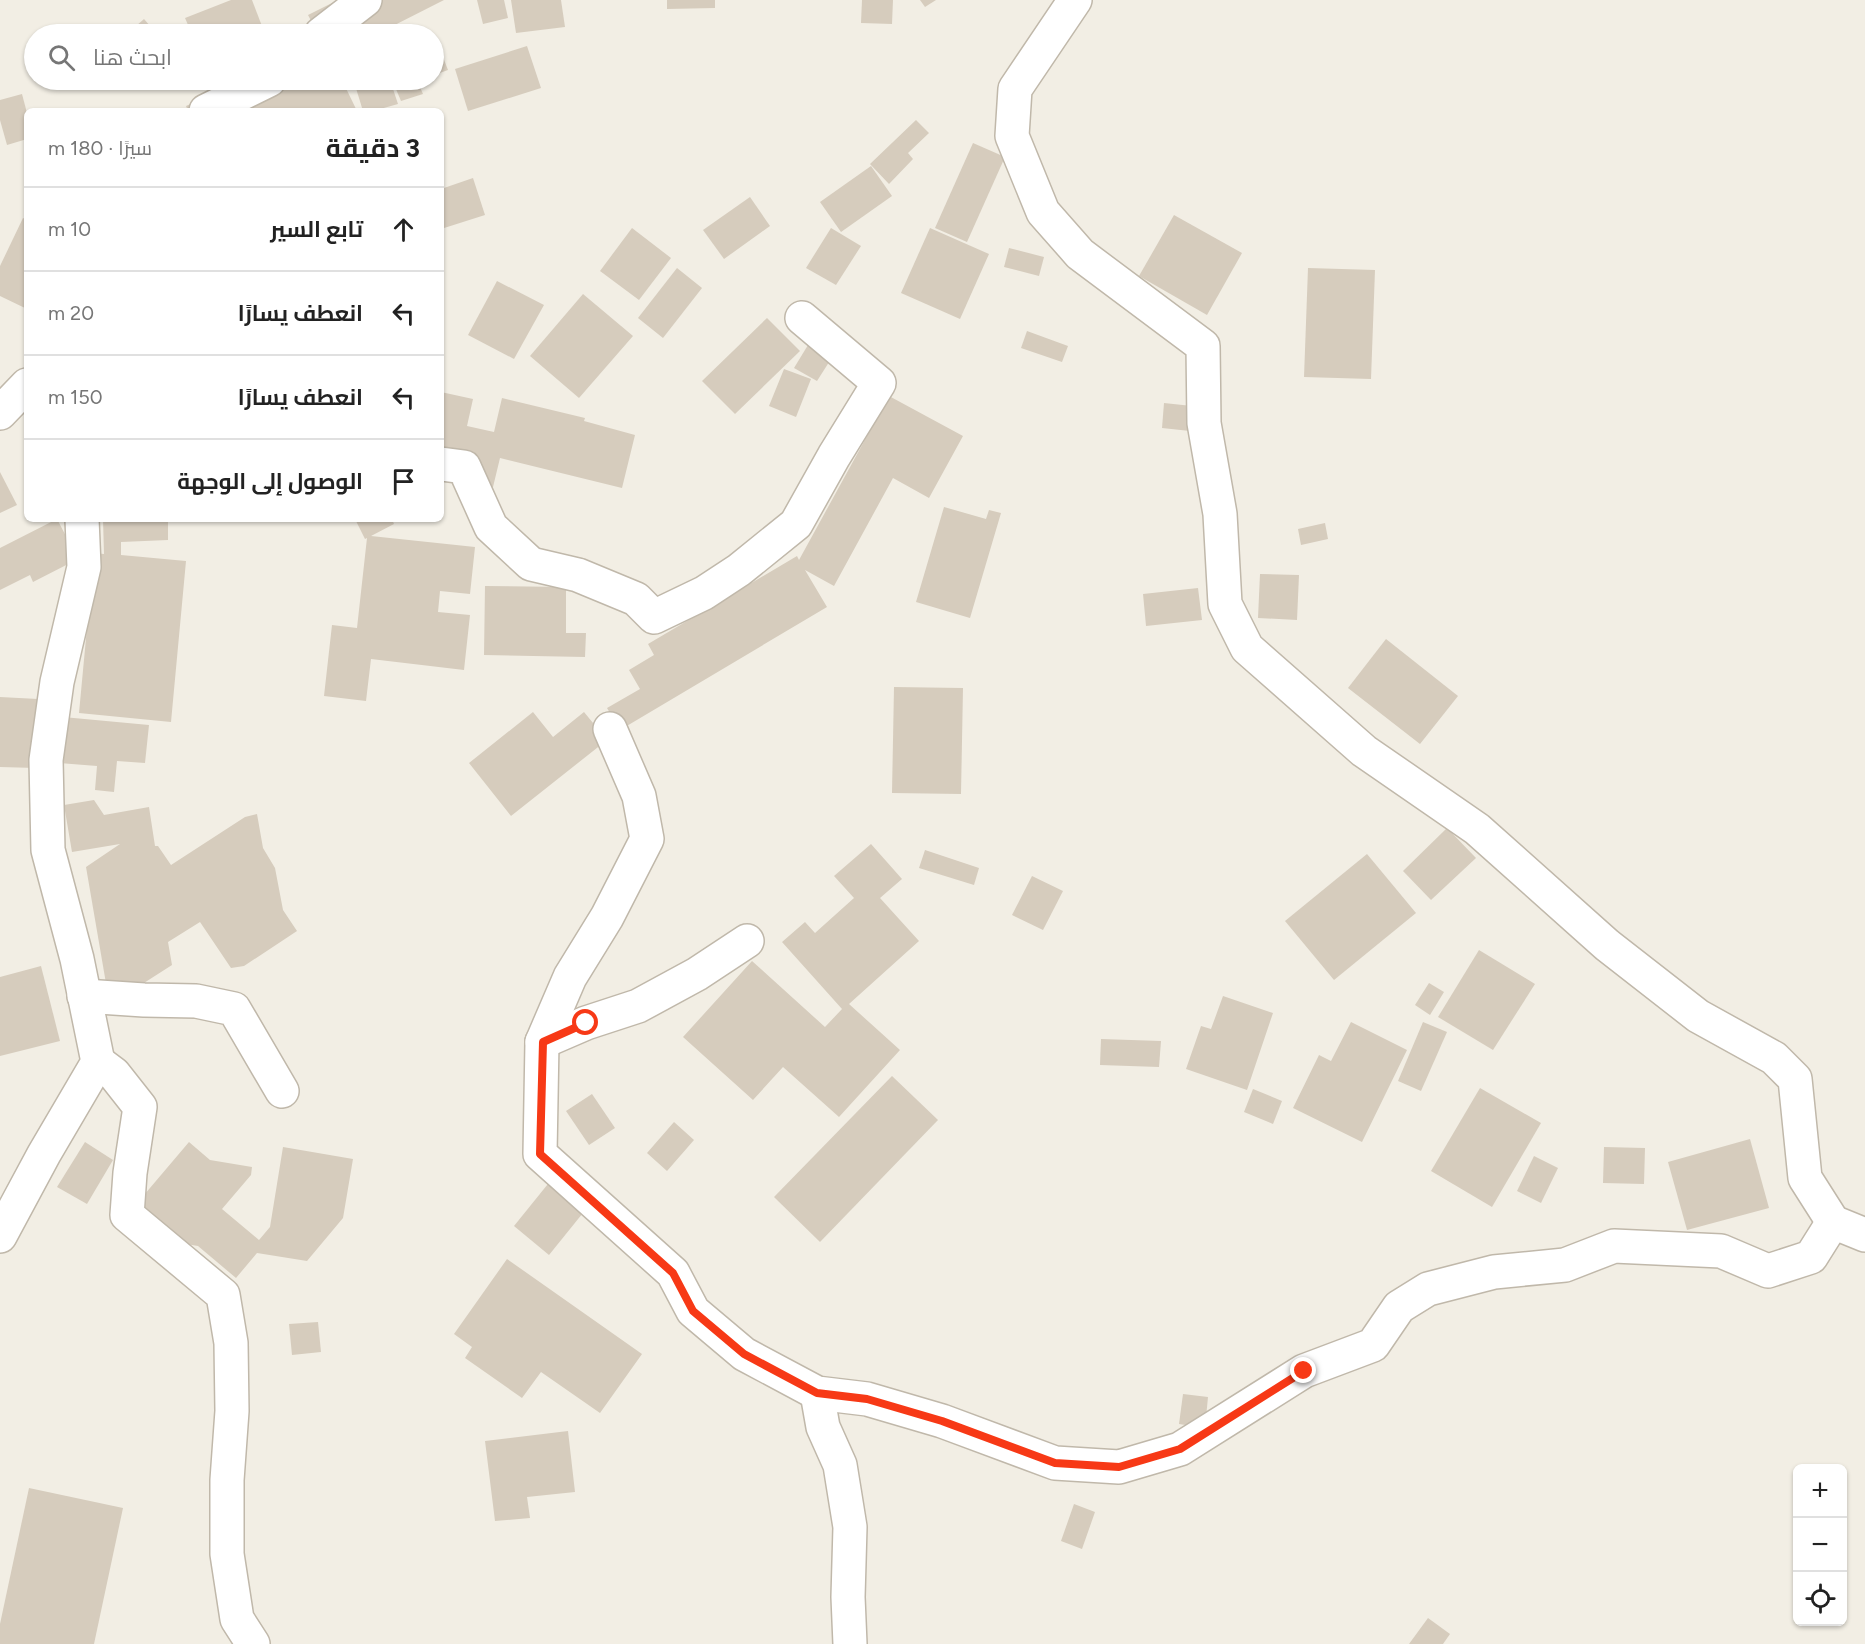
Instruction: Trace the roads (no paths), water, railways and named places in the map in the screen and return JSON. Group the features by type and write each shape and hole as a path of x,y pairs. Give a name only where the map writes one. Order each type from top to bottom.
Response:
{"street":[{"path":"334,24 365,0"},
{"path":"1075,0 1015,89 1012,136 1043,212 1080,254 1203,346 1204,423 1220,513 1225,604 1248,648 1364,751 1477,829 1607,945 1698,1016 1774,1058 1795,1079 1805,1178 1833,1222 1865,1235"},
{"path":"212,108 249,90"},
{"path":"444,464 464,466 491,527 531,564 578,575 636,599 654,617 704,593 739,570 796,524 879,383 802,318"},
{"path":"0,413 24,388"},
{"path":"82,522 84,567 57,682 46,760 48,850 77,959 98,1062 114,1074 140,1107 130,1173 127,1215 223,1295 231,1343 232,1411 227,1480 227,1554 237,1619 253,1644"},
{"path":"610,729 639,796 647,839 608,918 570,977 543,1042 540,1154 673,1273 693,1311 744,1354 817,1393 867,1399 931,1418 1055,1463 1119,1467 1180,1449 1304,1371 1373,1345 1399,1307 1428,1289 1494,1272 1565,1265 1614,1246 1721,1251 1768,1271 1811,1257 1833,1222"},
{"path":"543,1042 586,1023 638,1006 697,974 747,941"},
{"path":"84,996 196,1001 234,1009 282,1091"},
{"path":"0,1236 44,1154 98,1062"},
{"path":"817,1393 823,1427 840,1465 850,1527 848,1597 850,1644"}]}
